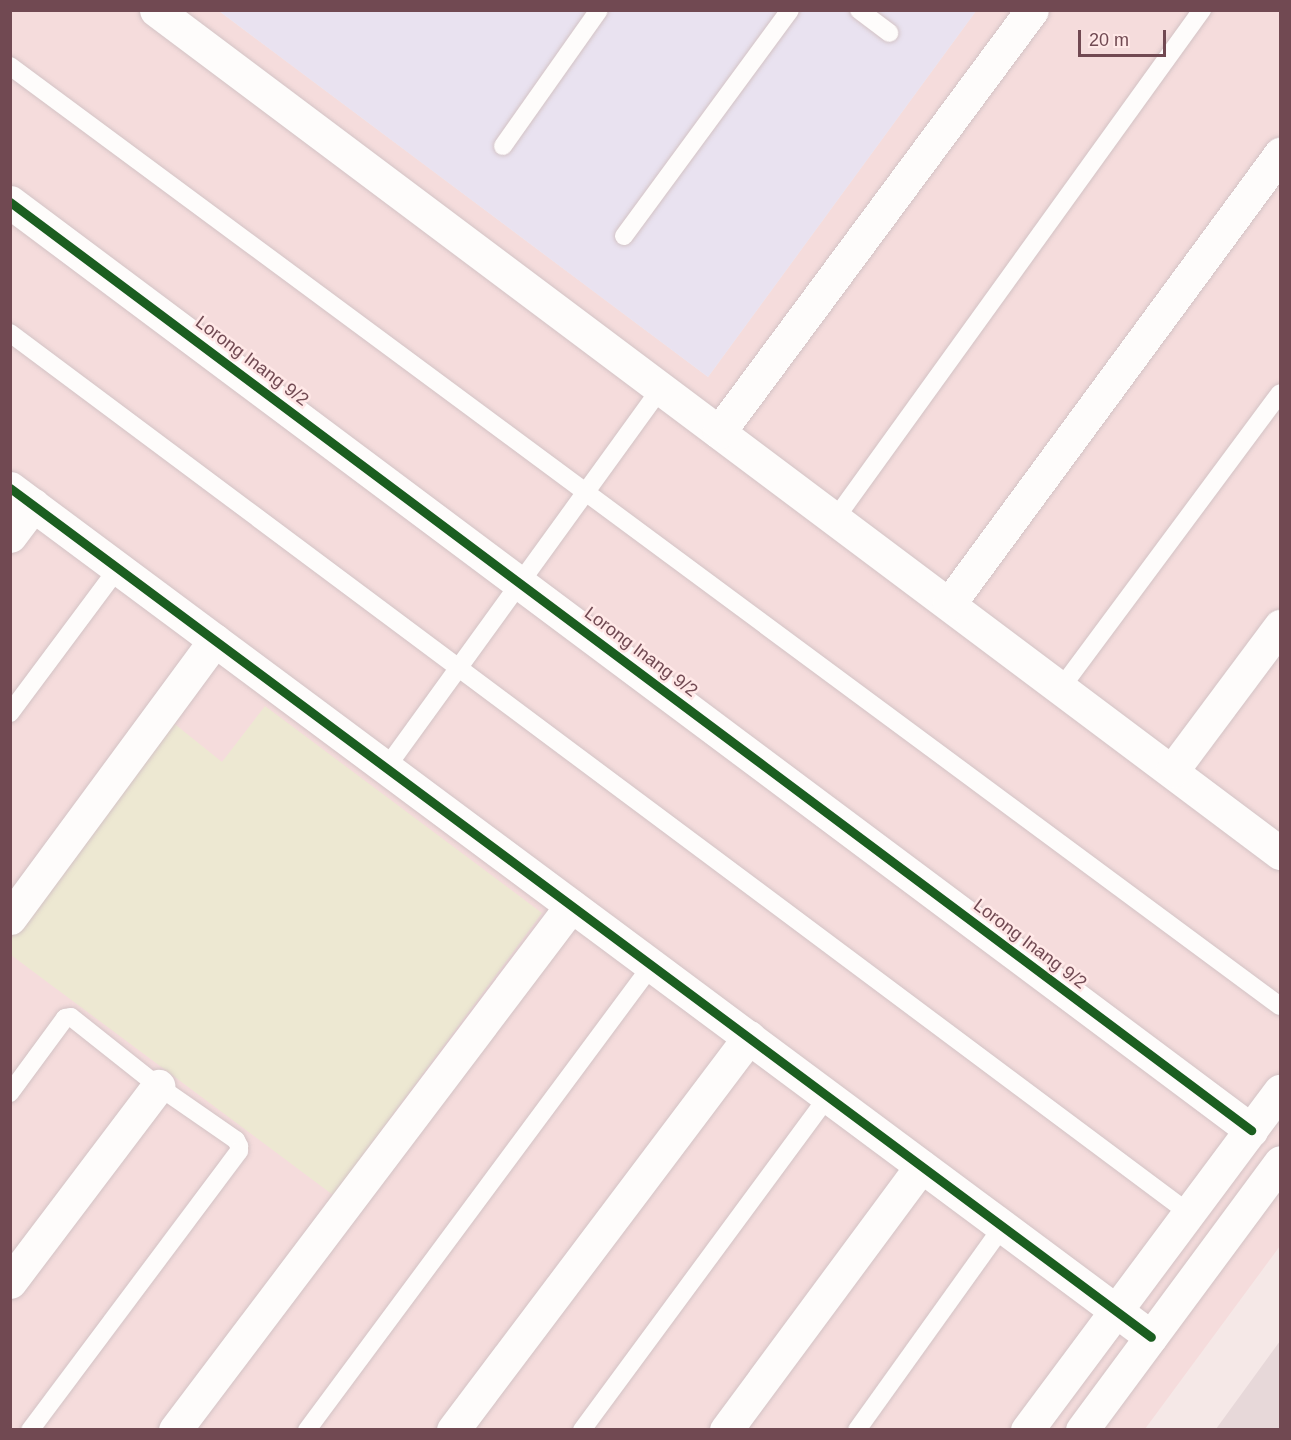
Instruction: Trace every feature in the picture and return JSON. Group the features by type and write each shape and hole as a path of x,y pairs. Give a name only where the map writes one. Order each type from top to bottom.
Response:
{"street":[{"path":"156,10 1281,853"},
{"path":"719,432 1032,10"},
{"path":"949,604 1281,154"},
{"name":"Lorong Inang 9/2","path":"10,202 1251,1130"},
{"path":"10,536 22,496 1151,1337"},
{"path":"1172,771 1281,626"},
{"path":"10,918 215,640"},
{"path":"175,1430 572,906"},
{"path":"453,1430 749,1037"},
{"path":"10,1282 158,1086"},
{"path":"1027,1430 1281,1091"},
{"path":"1082,1430 1281,1162"},
{"path":"726,1430 921,1166"}],"lane":[{"path":"503,146 599,10"},
{"path":"624,236 790,10"},
{"path":"859,10 889,33"},
{"path":"835,519 1202,10"},
{"path":"10,66 1281,1006"},
{"path":"10,333 1189,1213"},
{"path":"387,768 661,388"},
{"path":"1061,688 1281,393"},
{"path":"10,713 118,567"},
{"path":"307,1430 652,965"},
{"path":"10,1093 68,1017 158,1086 236,1140 239,1146 238,1151 30,1430"},
{"path":"582,1430 828,1096"},
{"path":"857,1430 1003,1227"}],"shaded area":[{"path":"10,11 219,11 708,377 976,11 1280,11 1280,1246 1145,1429 11,1429"},
{"path":"219,11 976,11 708,377"},
{"path":"265,706 542,913 333,1195 11,955 10,928 171,721 222,762"},
{"path":"1280,1341 1280,1429 1216,1429"}],"cycle path":[{"path":"10,202 1251,1130"},
{"path":"10,488 1151,1337"}]}
